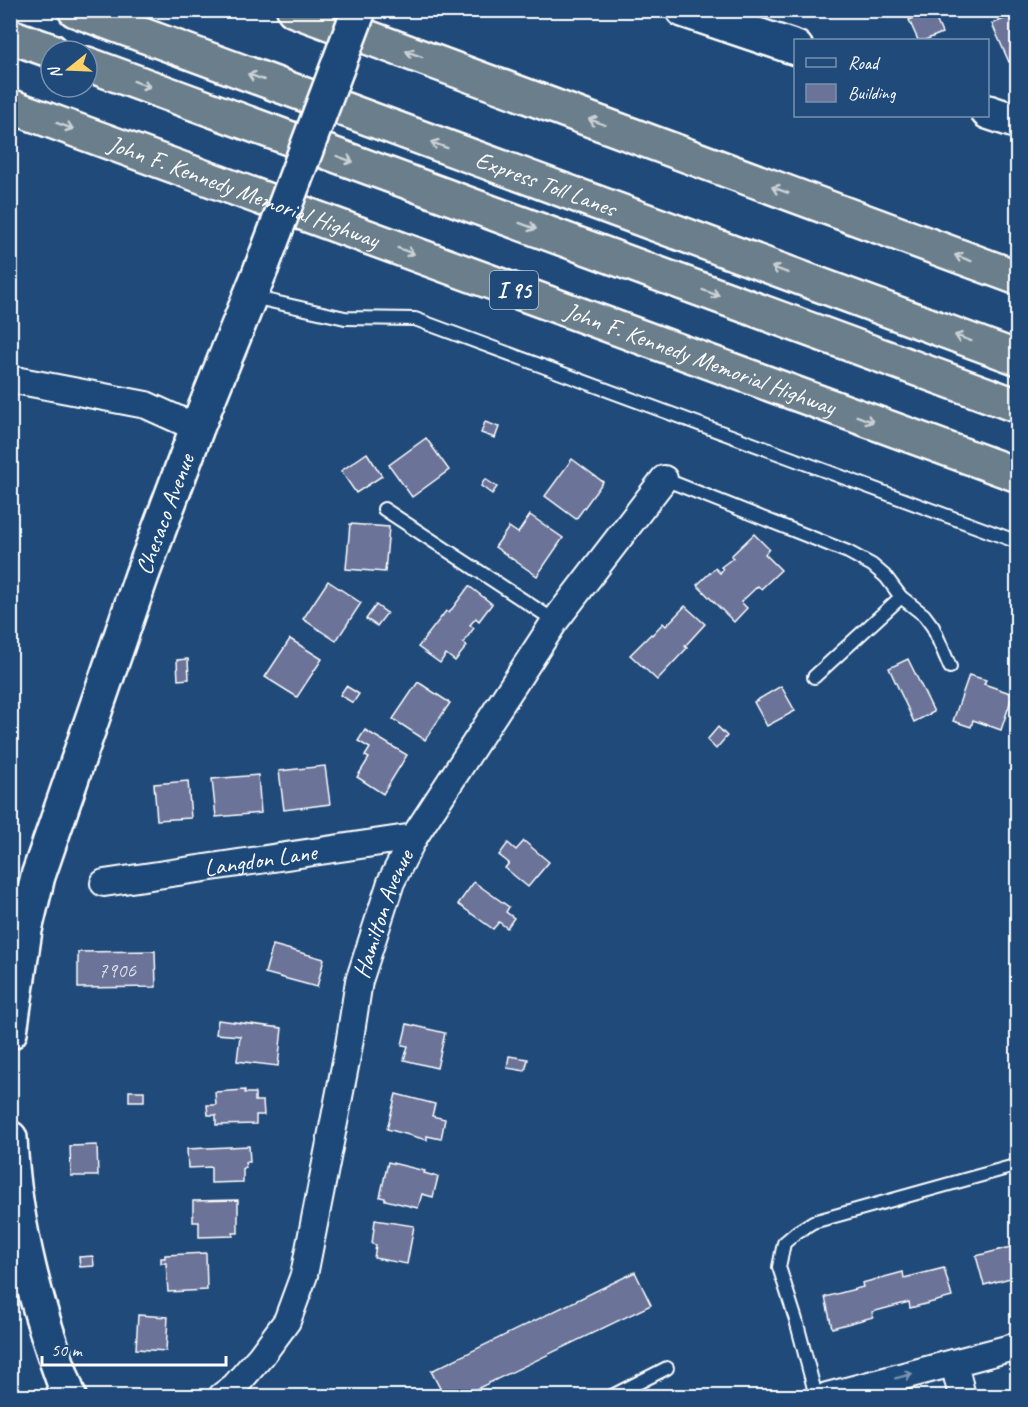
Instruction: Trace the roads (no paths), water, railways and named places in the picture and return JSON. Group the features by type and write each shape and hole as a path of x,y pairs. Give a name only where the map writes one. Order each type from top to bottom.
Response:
{"highway":[{"name":"Express Toll Lanes","path":"75,10 1017,358"},
{"path":"294,10 1017,278"},
{"path":"10,36 39,46"},
{"name":"Express Toll Lanes","path":"99,68 1017,406"},
{"name":"John F. Kennedy Memorial Highway","path":"10,106 1017,475"}],"street":[{"name":"Chesaco Avenue","path":"10,1032 18,929 196,428 256,283 359,10"},
{"path":"683,10 794,48"},
{"path":"989,113 1017,122"},
{"path":"10,378 146,405 196,428"},
{"name":"Hamilton Avenue","path":"222,1396 234,1387 261,1356 287,1321 304,1275 348,1051 359,981 391,882 414,837 555,621 664,479"},
{"name":"Langdon Lane","path":"104,883 414,837"},
{"path":"10,1138 27,1267 50,1346 69,1396"},
{"path":"827,1396 1017,1346"},
{"path":"954,1363 962,1396"}],"lane":[{"path":"256,283 345,318 415,319 1017,542"},
{"path":"664,479 848,552 872,565 886,577 901,597 924,615 933,627 950,667"},
{"path":"384,509 555,621"},
{"path":"814,677 901,597"},
{"path":"816,1396 779,1267 784,1244 813,1222 1017,1165"},
{"path":"612,1396 667,1368"}]}
